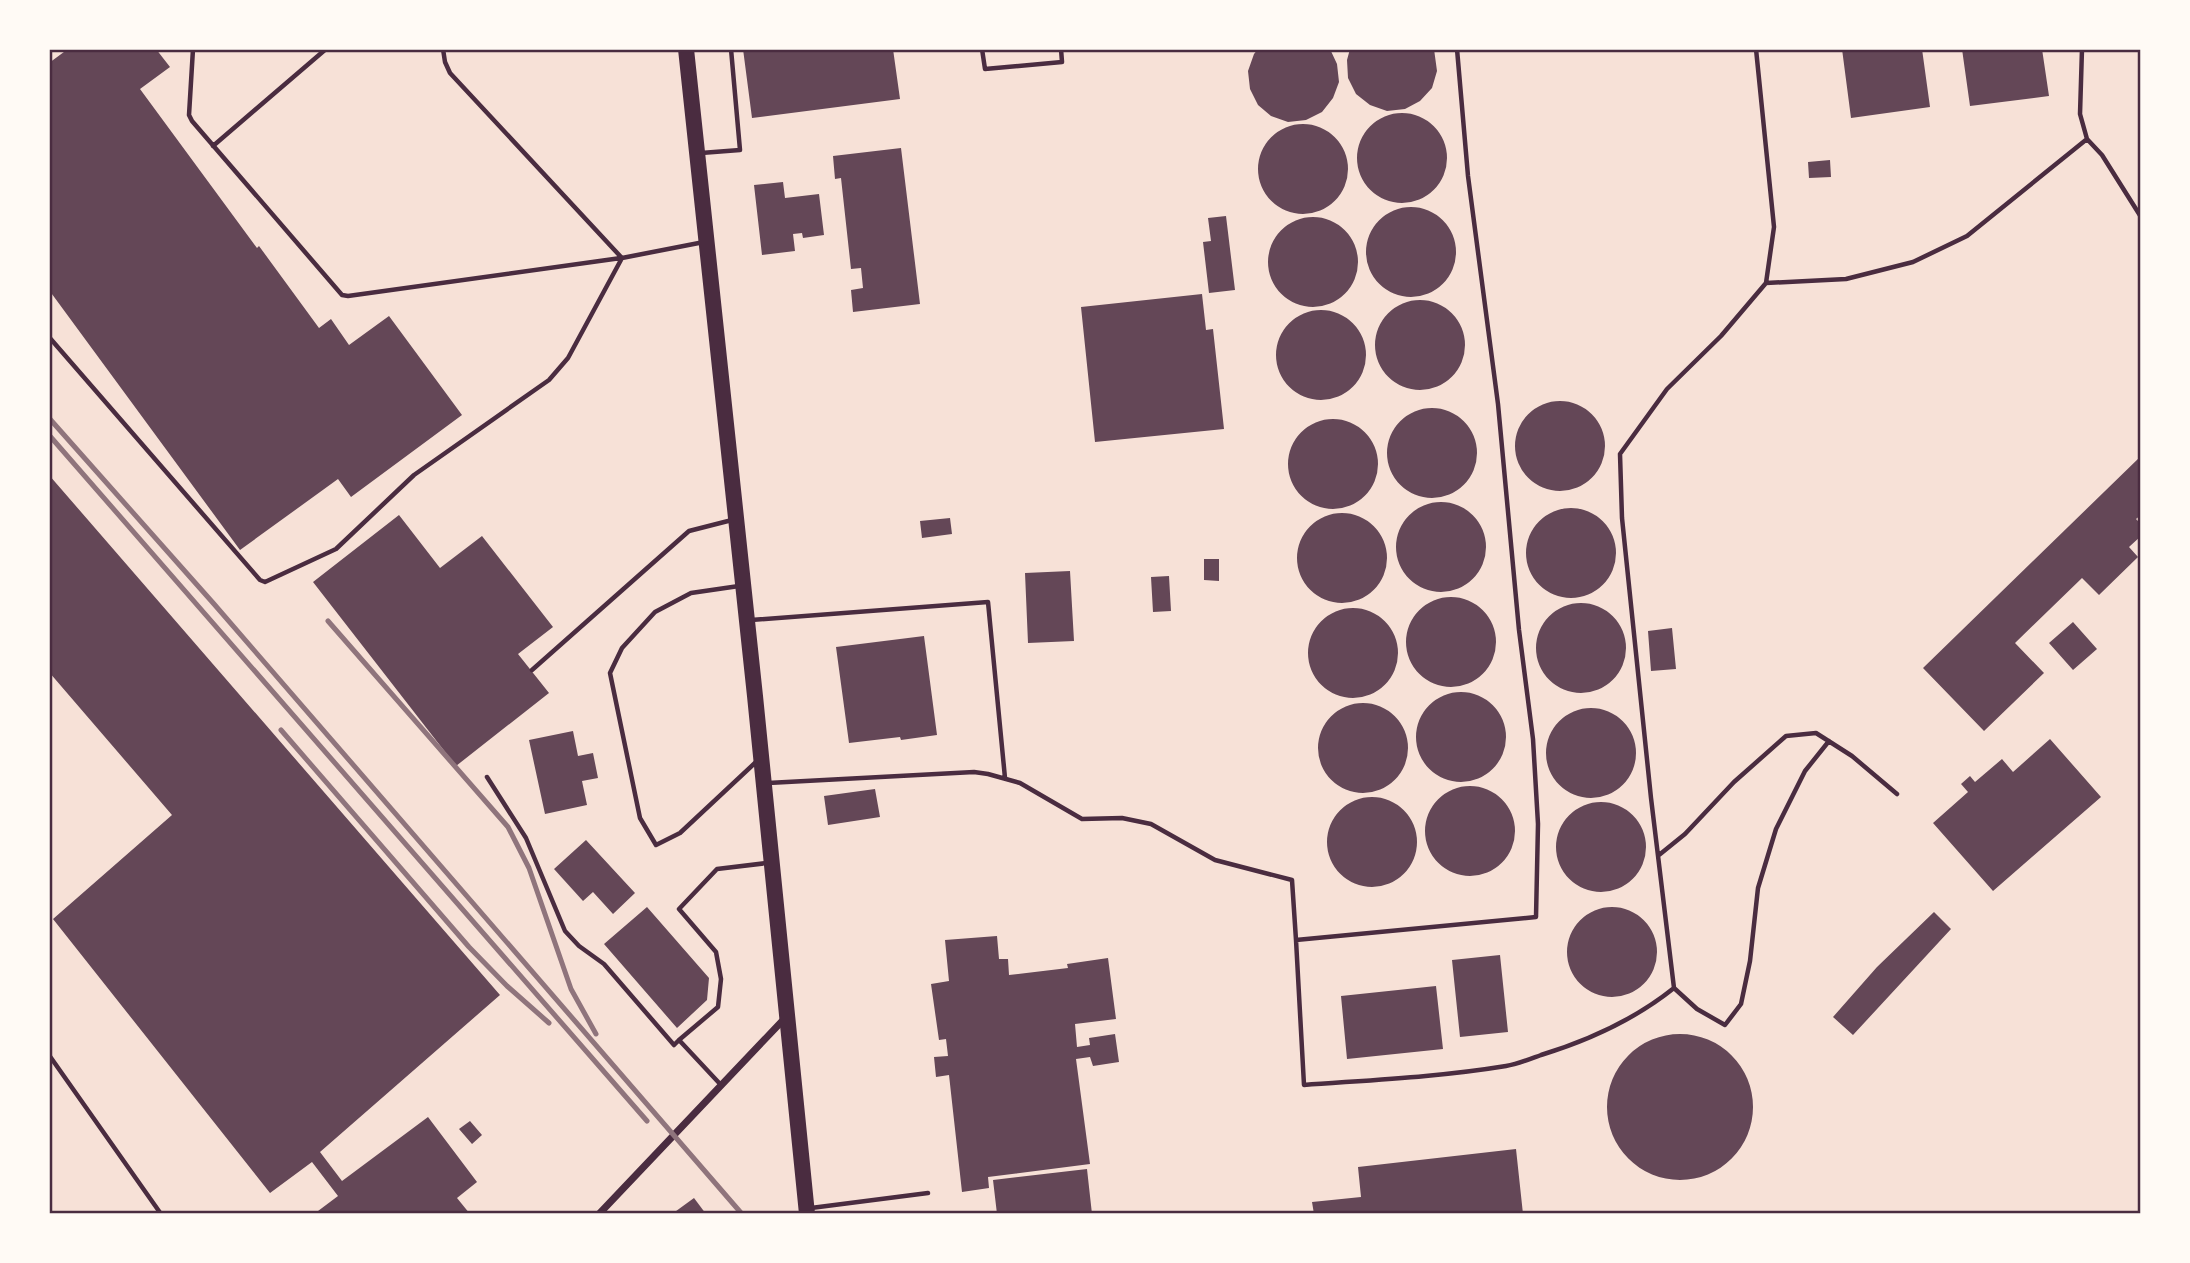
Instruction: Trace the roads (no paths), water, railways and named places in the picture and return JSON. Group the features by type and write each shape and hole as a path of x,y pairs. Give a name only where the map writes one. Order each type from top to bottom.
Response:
{"main road":[{"path":"686,49 807,1211"}],"street":[{"path":"599,1214 787,1016"}],"lane":[{"path":"193,49 189,115 342,295 622,258 706,242"},
{"path":"213,146 326,49"},
{"path":"443,49 450,73 622,258"},
{"path":"696,153 740,150 732,49"},
{"path":"982,49 985,69 1062,62 1061,49"},
{"path":"1296,940 1536,917 1538,824 1533,739 1518,617 1497,392 1468,176 1457,49"},
{"path":"1755,49 1774,227 1766,283 1721,336 1667,389 1620,454 1622,518 1650,798 1674,988 1697,1009 1725,1025 1741,1004 1750,961 1758,888 1776,828 1805,771 1829,741"},
{"path":"2082,49 2080,114 2087,139 2102,156 2141,216"},
{"path":"1766,283 1846,279 1913,262 1968,236 2087,139"},
{"path":"49,337 260,580 265,582 336,549 414,475 549,380 568,358 622,258"},
{"path":"532,670 689,531 736,519"},
{"path":"743,585 691,593 655,612 622,648 610,673 640,818 656,845 680,833 761,758"},
{"path":"747,621 988,602 1005,778"},
{"path":"1659,856 1685,834 1734,782 1786,736 1816,733 1852,756 1897,794"},
{"path":"764,783 974,772 1005,778 1032,789 1082,818 1122,818 1151,824 1215,860 1293,880 1304,1085 1414,1077 1508,1066 1559,1050 1618,1026 1652,1006 1674,988"},
{"path":"487,777 526,838 565,932 604,964 674,1045 718,1007 721,979 716,952 678,909 717,870 772,863"},
{"path":"679,1040 721,1085"},
{"path":"49,1055 160,1214"},
{"path":"807,1211 928,1194"}],"railway":[{"path":"49,418 214,604 742,1214"},
{"path":"49,435 647,1121"},
{"path":"328,621 508,827 529,868 571,989 596,1034"},
{"path":"281,730 469,947 507,986 549,1023"}]}
